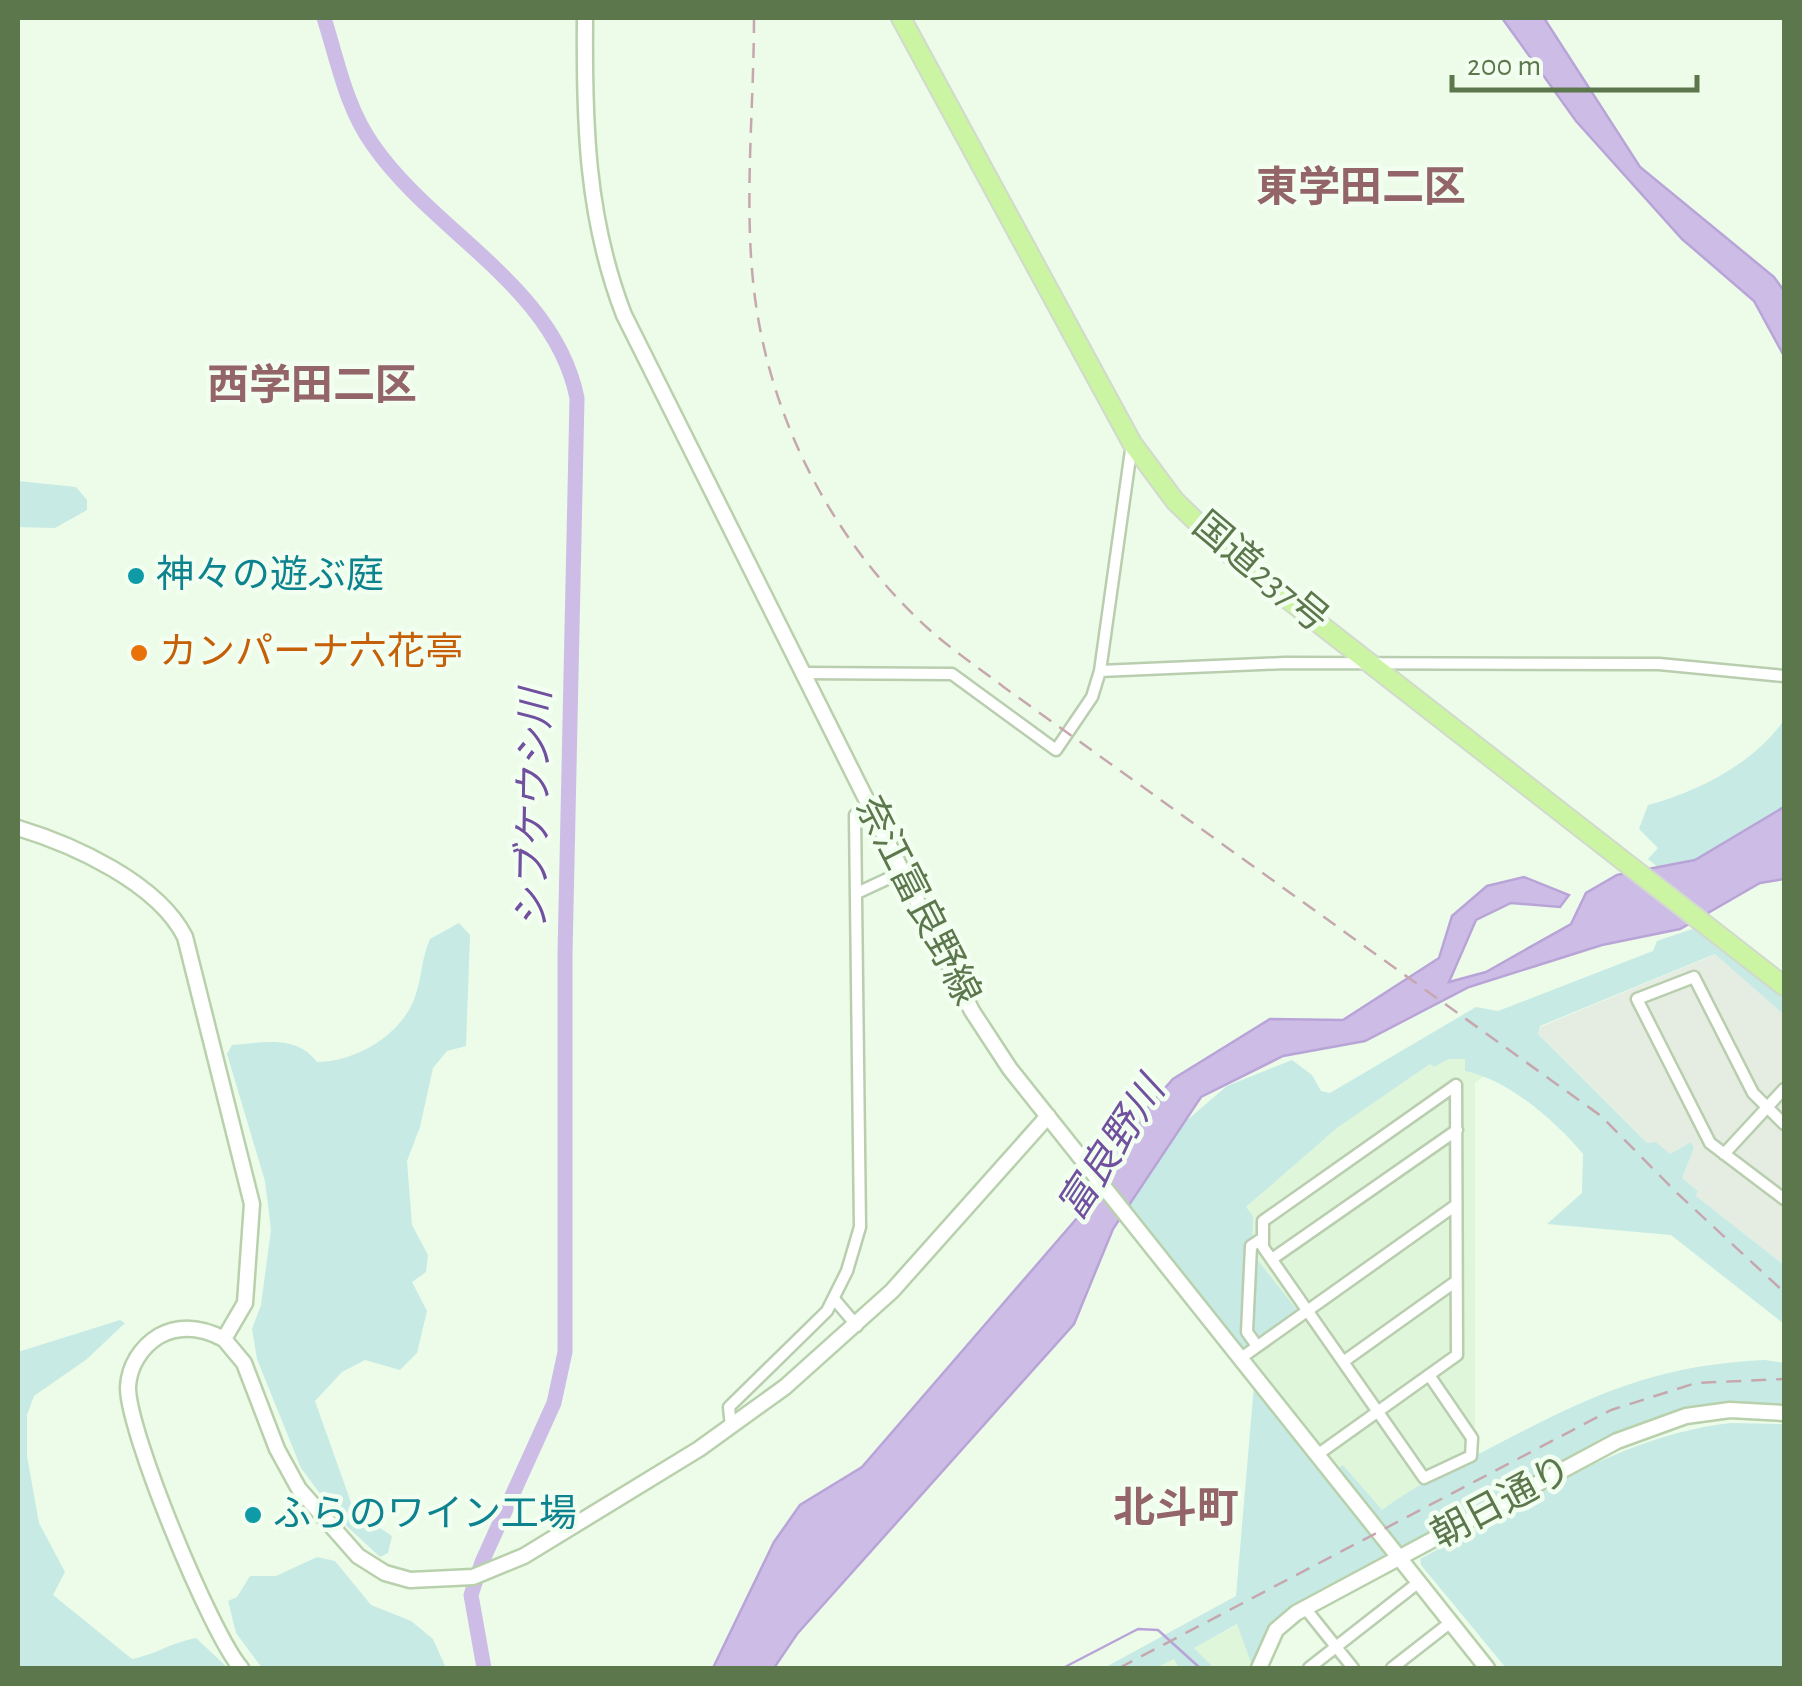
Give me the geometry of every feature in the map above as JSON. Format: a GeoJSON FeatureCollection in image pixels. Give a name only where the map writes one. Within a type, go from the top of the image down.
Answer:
{"type":"FeatureCollection","features":[{"type":"Feature","properties":{"kind":"highway","name":"国道237号"},"geometry":{"type":"LineString","coordinates":[[901,18],[1132,444],[1168,492],[1212,538],[1715,928],[1784,986]]}},
{"type":"Feature","properties":{"kind":"street","name":"奈江富良野線"},"geometry":{"type":"LineString","coordinates":[[585,18],[587,164],[598,238],[613,286],[643,358],[978,1021],[1064,1137],[1487,1668]]}},
{"type":"Feature","properties":{"kind":"street"},"geometry":{"type":"LineString","coordinates":[[801,673],[952,674],[1056,750],[1092,696],[1100,671],[1132,444]]}},
{"type":"Feature","properties":{"kind":"street"},"geometry":{"type":"LineString","coordinates":[[1100,671],[1370,663],[1659,664],[1784,676]]}},
{"type":"Feature","properties":{"kind":"street"},"geometry":{"type":"LineString","coordinates":[[731,1427],[730,1407],[835,1300],[856,1243],[862,1210],[855,815]]}},
{"type":"Feature","properties":{"kind":"street"},"geometry":{"type":"LineString","coordinates":[[18,828],[144,887],[172,914],[186,937],[252,1204],[245,1303],[224,1339]]}},
{"type":"Feature","properties":{"kind":"street"},"geometry":{"type":"LineString","coordinates":[[856,893],[902,872]]}},
{"type":"Feature","properties":{"kind":"street"},"geometry":{"type":"LineString","coordinates":[[1784,1124],[1766,1109],[1694,977],[1638,999],[1710,1143],[1784,1199]]}},
{"type":"Feature","properties":{"kind":"street"},"geometry":{"type":"LineString","coordinates":[[1317,1454],[1377,1412],[1429,1376],[1457,1355],[1456,1086],[1263,1220],[1262,1238],[1272,1259],[1377,1412],[1424,1478],[1471,1456],[1472,1438],[1429,1376]]}},
{"type":"Feature","properties":{"kind":"street"},"geometry":{"type":"LineString","coordinates":[[1724,1154],[1784,1089]]}},
{"type":"Feature","properties":{"kind":"street"},"geometry":{"type":"LineString","coordinates":[[241,1668],[215,1632],[198,1594],[128,1390],[140,1353],[161,1335],[192,1328],[224,1339],[244,1363],[285,1464],[332,1530],[358,1556],[385,1573],[420,1582],[447,1582],[507,1565],[731,1427],[856,1326],[1048,1116]]}},
{"type":"Feature","properties":{"kind":"street"},"geometry":{"type":"LineString","coordinates":[[1272,1259],[1457,1130]]}},
{"type":"Feature","properties":{"kind":"street"},"geometry":{"type":"LineString","coordinates":[[1240,1358],[1456,1205]]}},
{"type":"Feature","properties":{"kind":"street"},"geometry":{"type":"LineString","coordinates":[[1257,1346],[1247,1332],[1252,1246],[1262,1238]]}},
{"type":"Feature","properties":{"kind":"street"},"geometry":{"type":"LineString","coordinates":[[1343,1362],[1455,1282]]}},
{"type":"Feature","properties":{"kind":"street"},"geometry":{"type":"LineString","coordinates":[[835,1300],[856,1326]]}},
{"type":"Feature","properties":{"kind":"street","name":"朝日通り"},"geometry":{"type":"LineString","coordinates":[[1259,1668],[1276,1630],[1305,1608],[1616,1441],[1664,1422],[1730,1410],[1784,1412]]}},
{"type":"Feature","properties":{"kind":"street"},"geometry":{"type":"LineString","coordinates":[[1308,1668],[1419,1582]]}},
{"type":"Feature","properties":{"kind":"street"},"geometry":{"type":"LineString","coordinates":[[1305,1608],[1353,1668]]}},
{"type":"Feature","properties":{"kind":"street"},"geometry":{"type":"LineString","coordinates":[[1392,1668],[1451,1622]]}},
{"type":"Feature","properties":{"kind":"shaded area"},"geometry":{"type":"Polygon","coordinates":[[[1502,18],[1544,18],[1640,167],[1774,277],[1784,291],[1784,356],[1754,301],[1682,239],[1576,121],[1502,18]]]}},
{"type":"Feature","properties":{"kind":"shaded area"},"geometry":{"type":"Polygon","coordinates":[[[18,481],[76,487],[87,500],[87,510],[55,528],[18,527],[18,481]]]}},
{"type":"Feature","properties":{"kind":"shaded area"},"geometry":{"type":"Polygon","coordinates":[[[1784,720],[1784,824],[1675,868],[1658,867],[1648,859],[1658,848],[1639,829],[1648,805],[1724,774],[1757,750],[1784,720]]]}},
{"type":"Feature","properties":{"kind":"shaded area"},"geometry":{"type":"Polygon","coordinates":[[[1784,807],[1784,879],[1760,883],[1680,929],[1602,945],[1469,987],[1365,1041],[1283,1056],[1201,1097],[1113,1229],[1074,1324],[797,1634],[774,1668],[713,1668],[774,1542],[800,1505],[862,1467],[1078,1217],[1119,1140],[1173,1079],[1270,1019],[1343,1020],[1439,958],[1452,916],[1487,886],[1524,877],[1569,895],[1560,907],[1511,903],[1476,920],[1449,982],[1486,972],[1571,924],[1586,893],[1617,875],[1695,860],[1784,807]]]}},
{"type":"Feature","properties":{"kind":"shaded area"},"geometry":{"type":"Polygon","coordinates":[[[459,923],[470,935],[466,1046],[447,1051],[433,1068],[420,1127],[407,1161],[412,1225],[428,1255],[426,1272],[412,1282],[427,1311],[417,1353],[400,1370],[365,1360],[342,1372],[315,1401],[354,1511],[392,1536],[388,1553],[380,1557],[339,1519],[301,1468],[257,1359],[252,1329],[261,1305],[271,1230],[265,1181],[227,1054],[232,1045],[278,1042],[299,1047],[317,1062],[332,1061],[377,1043],[401,1022],[410,1008],[430,939],[459,923]]]}},
{"type":"Feature","properties":{"kind":"shaded area"},"geometry":{"type":"Polygon","coordinates":[[[1698,927],[1784,999],[1784,1021],[1782,1013],[1715,954],[1540,1026],[1538,1034],[1647,1143],[1656,1142],[1670,1154],[1691,1142],[1694,1148],[1682,1178],[1698,1191],[1696,1196],[1784,1265],[1784,1324],[1671,1235],[1547,1224],[1582,1193],[1583,1154],[1530,1103],[1497,1083],[1465,1071],[1465,1059],[1449,1059],[1434,1067],[1430,1064],[1337,1128],[1246,1207],[1253,1216],[1252,1253],[1297,1310],[1241,1351],[1123,1201],[1172,1133],[1227,1086],[1292,1060],[1312,1075],[1321,1091],[1330,1093],[1476,1007],[1498,1011],[1653,951],[1657,941],[1698,927]]]}},
{"type":"Feature","properties":{"kind":"shaded area"},"geometry":{"type":"Polygon","coordinates":[[[1716,954],[1782,1013],[1784,1021],[1784,1265],[1696,1196],[1698,1191],[1682,1178],[1694,1148],[1691,1142],[1670,1154],[1656,1142],[1647,1143],[1538,1034],[1540,1027],[1716,954]]]}},
{"type":"Feature","properties":{"kind":"shaded area"},"geometry":{"type":"Polygon","coordinates":[[[1449,1059],[1465,1059],[1465,1071],[1486,1075],[1475,1083],[1475,1455],[1374,1517],[1241,1351],[1296,1310],[1252,1253],[1246,1207],[1337,1128],[1430,1064],[1434,1067],[1449,1059]]]}},
{"type":"Feature","properties":{"kind":"shaded area"},"geometry":{"type":"Polygon","coordinates":[[[120,1320],[125,1323],[87,1359],[34,1396],[27,1415],[27,1456],[39,1523],[65,1572],[53,1595],[132,1659],[196,1638],[228,1668],[18,1668],[18,1352],[120,1320]]]}},
{"type":"Feature","properties":{"kind":"shaded area"},"geometry":{"type":"Polygon","coordinates":[[[1765,1360],[1784,1363],[1784,1405],[1678,1410],[1616,1435],[1402,1552],[1336,1470],[1343,1465],[1382,1510],[1438,1475],[1594,1397],[1690,1368],[1765,1360]]]}},
{"type":"Feature","properties":{"kind":"shaded area"},"geometry":{"type":"Polygon","coordinates":[[[1254,1385],[1392,1558],[1272,1626],[1251,1663],[1237,1624],[1194,1648],[1214,1668],[1179,1668],[1174,1659],[1156,1668],[1104,1668],[1236,1596],[1254,1385]]]}},
{"type":"Feature","properties":{"kind":"shaded area"},"geometry":{"type":"Polygon","coordinates":[[[1731,1423],[1784,1424],[1784,1668],[1506,1668],[1421,1565],[1420,1559],[1609,1457],[1689,1430],[1731,1423]]]}},
{"type":"Feature","properties":{"kind":"shaded area"},"geometry":{"type":"Polygon","coordinates":[[[317,1557],[335,1561],[371,1605],[411,1621],[433,1639],[446,1668],[262,1668],[236,1633],[228,1601],[237,1597],[250,1576],[276,1576],[317,1557]]]}},
{"type":"Feature","properties":{"kind":"shaded area"},"geometry":{"type":"Polygon","coordinates":[[[1238,1624],[1253,1668],[1156,1668],[1238,1624]]]}},
{"type":"Feature","properties":{"kind":"waterway","name":"シブケウシ川"},"geometry":{"type":"LineString","coordinates":[[324,18],[349,100],[373,145],[427,206],[519,292],[564,359],[577,398],[565,954],[565,1352],[554,1403],[471,1595],[484,1668]]}},
{"type":"Feature","properties":{"kind":"waterway"},"geometry":{"type":"LineString","coordinates":[[1063,1668],[1138,1629],[1158,1630],[1200,1668]]}},
{"type":"Feature","properties":{"kind":"railway"},"geometry":{"type":"LineString","coordinates":[[754,18],[750,229],[763,343],[790,430],[831,511],[856,549],[916,617],[1005,688],[1601,1116],[1784,1292]]}},
{"type":"Feature","properties":{"kind":"railway"},"geometry":{"type":"LineString","coordinates":[[1119,1668],[1611,1410],[1696,1383],[1784,1379]]}},
{"type":"Feature","properties":{"kind":"place","name":"神々の遊ぶ庭"},"geometry":{"type":"Point","coordinates":[136,576]}},
{"type":"Feature","properties":{"kind":"place","name":"カンパーナ六花亭"},"geometry":{"type":"Point","coordinates":[139,653]}},
{"type":"Feature","properties":{"kind":"place","name":"ふらのワイン工場"},"geometry":{"type":"Point","coordinates":[253,1515]}},
{"type":"Feature","properties":{"kind":"district","name":"東学田二区"},"geometry":{"type":"Point","coordinates":[1361,188]}},
{"type":"Feature","properties":{"kind":"district","name":"西学田二区"},"geometry":{"type":"Point","coordinates":[312,386]}},
{"type":"Feature","properties":{"kind":"district","name":"北斗町"},"geometry":{"type":"Point","coordinates":[1176,1509]}},
{"type":"Feature","properties":{"kind":"water label","name":"富良野川"},"geometry":{"type":"Point","coordinates":[1112,1149]}}]}
